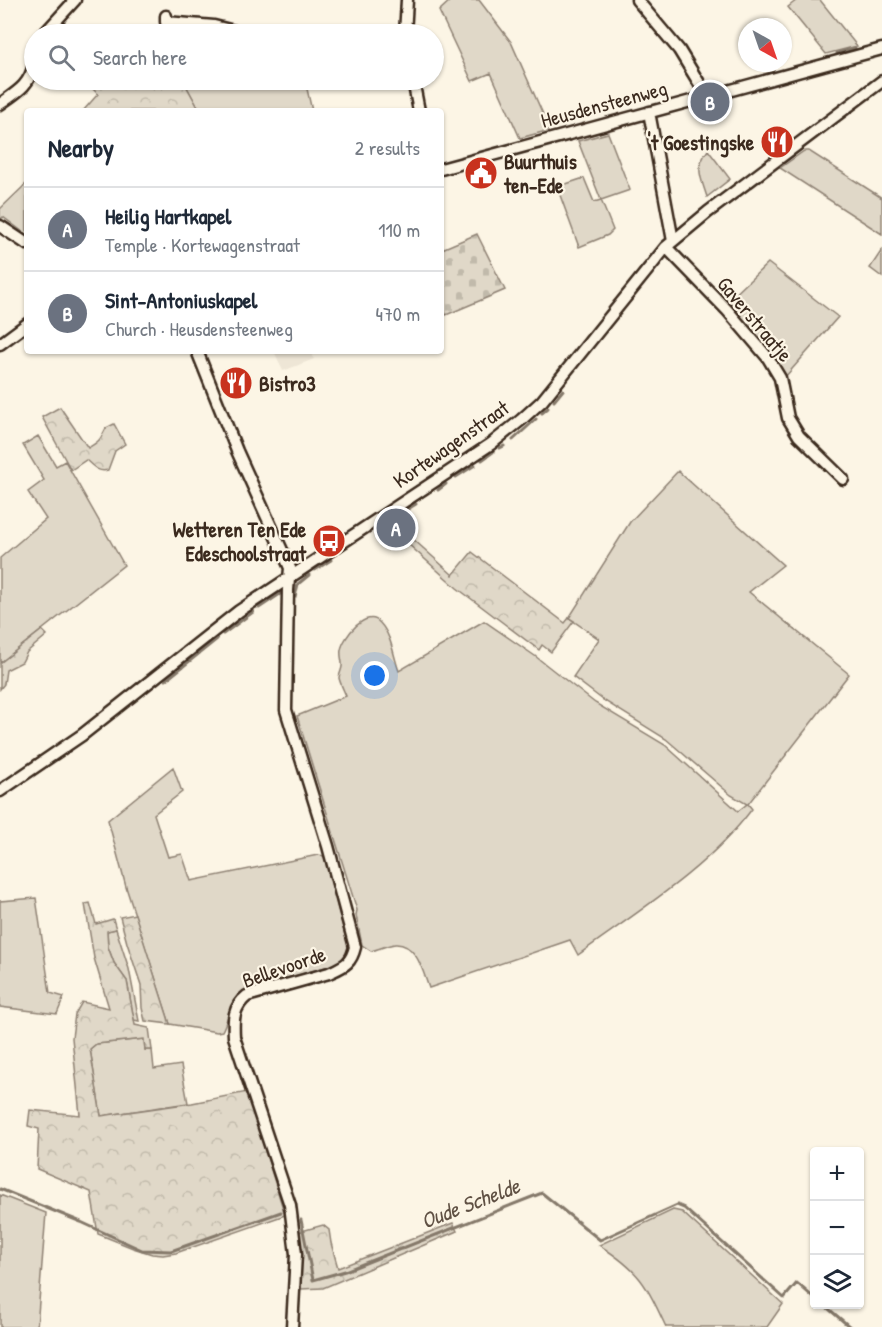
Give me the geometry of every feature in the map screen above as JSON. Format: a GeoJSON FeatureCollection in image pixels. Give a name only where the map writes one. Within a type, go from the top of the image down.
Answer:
{"type":"FeatureCollection","features":[{"type":"Feature","properties":{"kind":"street"},"geometry":{"type":"LineString","coordinates":[[53,24],[75,0]]}},
{"type":"Feature","properties":{"kind":"street"},"geometry":{"type":"LineString","coordinates":[[406,24],[407,0]]}},
{"type":"Feature","properties":{"kind":"street"},"geometry":{"type":"LineString","coordinates":[[637,0],[679,50],[707,96]]}},
{"type":"Feature","properties":{"kind":"street"},"geometry":{"type":"LineString","coordinates":[[166,16],[166,22],[190,24]]}},
{"type":"Feature","properties":{"kind":"street","name":"Heusdensteenweg"},"geometry":{"type":"LineString","coordinates":[[444,168],[882,49]]}},
{"type":"Feature","properties":{"kind":"street","name":"Kortewagenstraat"},"geometry":{"type":"LineString","coordinates":[[0,791],[80,737],[228,619],[491,444],[521,420],[544,398],[670,244],[882,81]]}},
{"type":"Feature","properties":{"kind":"street"},"geometry":{"type":"LineString","coordinates":[[0,104],[24,86]]}},
{"type":"Feature","properties":{"kind":"street"},"geometry":{"type":"LineString","coordinates":[[415,90],[418,108]]}},
{"type":"Feature","properties":{"kind":"street"},"geometry":{"type":"LineString","coordinates":[[649,112],[670,244]]}},
{"type":"Feature","properties":{"kind":"street"},"geometry":{"type":"LineString","coordinates":[[0,226],[24,242]]}},
{"type":"Feature","properties":{"kind":"street","name":"Gaverstraatje"},"geometry":{"type":"LineString","coordinates":[[670,244],[768,358],[780,378],[788,418],[799,436],[843,479]]}},
{"type":"Feature","properties":{"kind":"street"},"geometry":{"type":"LineString","coordinates":[[0,344],[24,326]]}},
{"type":"Feature","properties":{"kind":"street","name":"Bellevoorde"},"geometry":{"type":"LineString","coordinates":[[198,354],[290,568],[286,710],[328,846],[355,947],[352,959],[342,968],[247,996],[241,1001],[234,1015],[234,1037],[290,1205],[296,1254],[292,1327]]}},
{"type":"Feature","properties":{"kind":"shaded area"},"geometry":{"type":"Polygon","coordinates":[[[275,354],[312,354],[314,359],[283,371],[275,354]]]}},
{"type":"Feature","properties":{"kind":"green space"},"geometry":{"type":"Polygon","coordinates":[[[451,0],[479,0],[511,42],[550,130],[520,138],[491,73],[472,81],[439,11],[451,0]]]}},
{"type":"Feature","properties":{"kind":"green space"},"geometry":{"type":"Polygon","coordinates":[[[797,0],[820,0],[857,46],[826,54],[788,7],[797,0]]]}},
{"type":"Feature","properties":{"kind":"green space"},"geometry":{"type":"Polygon","coordinates":[[[94,90],[188,90],[198,108],[86,108],[98,94],[94,90]]]}},
{"type":"Feature","properties":{"kind":"green space"},"geometry":{"type":"Polygon","coordinates":[[[188,90],[307,90],[311,108],[198,108],[188,90]]]}},
{"type":"Feature","properties":{"kind":"green space"},"geometry":{"type":"Polygon","coordinates":[[[608,133],[630,190],[601,200],[578,141],[608,133]]]}},
{"type":"Feature","properties":{"kind":"green space"},"geometry":{"type":"Polygon","coordinates":[[[708,150],[730,179],[707,197],[700,168],[708,150]]]}},
{"type":"Feature","properties":{"kind":"green space"},"geometry":{"type":"Polygon","coordinates":[[[804,151],[809,151],[882,198],[882,234],[780,168],[804,151]]]}},
{"type":"Feature","properties":{"kind":"green space"},"geometry":{"type":"Polygon","coordinates":[[[584,178],[594,202],[601,200],[613,230],[608,235],[579,247],[557,187],[584,178]]]}},
{"type":"Feature","properties":{"kind":"green space"},"geometry":{"type":"Polygon","coordinates":[[[24,186],[24,233],[3,217],[0,220],[0,209],[24,186]]]}},
{"type":"Feature","properties":{"kind":"green space"},"geometry":{"type":"Polygon","coordinates":[[[477,234],[505,290],[446,315],[444,311],[444,248],[477,234]]]}},
{"type":"Feature","properties":{"kind":"green space"},"geometry":{"type":"Polygon","coordinates":[[[882,250],[882,277],[870,268],[882,250]]]}},
{"type":"Feature","properties":{"kind":"green space"},"geometry":{"type":"Polygon","coordinates":[[[768,263],[838,317],[785,377],[764,343],[727,302],[768,263]]]}},
{"type":"Feature","properties":{"kind":"green space"},"geometry":{"type":"Polygon","coordinates":[[[60,407],[88,448],[99,440],[106,428],[114,424],[125,444],[115,451],[108,470],[98,470],[86,460],[71,470],[42,417],[60,407]]]}},
{"type":"Feature","properties":{"kind":"green space"},"geometry":{"type":"Polygon","coordinates":[[[38,436],[56,466],[65,461],[124,565],[0,663],[0,558],[46,519],[28,492],[44,480],[23,445],[38,436]]]}},
{"type":"Feature","properties":{"kind":"green space"},"geometry":{"type":"Polygon","coordinates":[[[678,471],[783,565],[749,592],[849,674],[748,804],[752,809],[734,831],[671,888],[578,955],[570,940],[429,988],[418,960],[409,948],[395,944],[371,951],[362,945],[357,910],[297,716],[346,696],[339,678],[342,666],[341,650],[346,638],[362,621],[375,619],[384,628],[399,671],[484,621],[535,656],[595,703],[665,745],[738,811],[747,804],[731,795],[666,739],[603,700],[573,677],[599,639],[569,618],[630,522],[678,471]]]}},
{"type":"Feature","properties":{"kind":"green space"},"geometry":{"type":"Polygon","coordinates":[[[393,521],[453,575],[472,552],[565,623],[569,618],[574,621],[551,652],[542,645],[539,650],[457,588],[387,525],[393,521]]]}},
{"type":"Feature","properties":{"kind":"green space"},"geometry":{"type":"Polygon","coordinates":[[[42,630],[47,635],[27,652],[22,662],[6,670],[4,684],[0,689],[0,663],[42,630]]]}},
{"type":"Feature","properties":{"kind":"green space"},"geometry":{"type":"Polygon","coordinates":[[[173,767],[182,792],[154,814],[168,857],[182,854],[191,881],[318,855],[324,856],[348,946],[345,956],[336,964],[243,991],[232,1004],[222,1031],[217,1032],[170,1024],[126,887],[108,820],[173,767]]]}},
{"type":"Feature","properties":{"kind":"green space"},"geometry":{"type":"Polygon","coordinates":[[[36,898],[50,993],[64,997],[57,1014],[0,1007],[0,901],[36,898]]]}},
{"type":"Feature","properties":{"kind":"green space"},"geometry":{"type":"Polygon","coordinates":[[[90,903],[96,924],[113,919],[116,929],[107,931],[108,947],[114,963],[127,981],[135,1025],[149,1028],[152,1050],[145,1050],[144,1039],[96,1044],[90,1049],[101,1116],[192,1103],[247,1092],[285,1215],[176,1253],[152,1254],[98,1234],[91,1192],[37,1169],[39,1129],[28,1126],[30,1110],[80,1115],[72,1038],[75,1014],[82,1002],[109,1008],[94,958],[85,904],[90,903]]]}},
{"type":"Feature","properties":{"kind":"green space"},"geometry":{"type":"Polygon","coordinates":[[[135,914],[170,1024],[145,1021],[141,985],[120,917],[135,914]]]}},
{"type":"Feature","properties":{"kind":"green space"},"geometry":{"type":"Polygon","coordinates":[[[116,929],[129,969],[139,1021],[134,1020],[127,981],[114,963],[108,947],[107,931],[116,929]]]}},
{"type":"Feature","properties":{"kind":"green space"},"geometry":{"type":"Polygon","coordinates":[[[144,1039],[145,1050],[152,1050],[154,1069],[181,1065],[188,1103],[101,1116],[90,1049],[96,1044],[144,1039]]]}},
{"type":"Feature","properties":{"kind":"green space"},"geometry":{"type":"Polygon","coordinates":[[[0,1195],[46,1213],[37,1327],[0,1327],[0,1195]]]}},
{"type":"Feature","properties":{"kind":"green space"},"geometry":{"type":"Polygon","coordinates":[[[673,1210],[682,1212],[783,1304],[767,1327],[666,1327],[647,1289],[633,1271],[599,1245],[673,1210]]]}},
{"type":"Feature","properties":{"kind":"green space"},"geometry":{"type":"Polygon","coordinates":[[[453,1223],[457,1231],[323,1288],[301,1289],[298,1232],[323,1225],[329,1230],[338,1268],[453,1223]]]}},
{"type":"Feature","properties":{"kind":"waterway"},"geometry":{"type":"LineString","coordinates":[[837,53],[855,48]]}},
{"type":"Feature","properties":{"kind":"waterway"},"geometry":{"type":"LineString","coordinates":[[5,222],[24,235]]}},
{"type":"Feature","properties":{"kind":"waterway"},"geometry":{"type":"LineString","coordinates":[[554,401],[563,390]]}},
{"type":"Feature","properties":{"kind":"waterway"},"geometry":{"type":"LineString","coordinates":[[542,413],[548,408]]}},
{"type":"Feature","properties":{"kind":"waterway"},"geometry":{"type":"LineString","coordinates":[[513,440],[536,419]]}},
{"type":"Feature","properties":{"kind":"waterway"},"geometry":{"type":"LineString","coordinates":[[500,448],[504,446]]}},
{"type":"Feature","properties":{"kind":"waterway"},"geometry":{"type":"LineString","coordinates":[[482,460],[493,452]]}},
{"type":"Feature","properties":{"kind":"waterway"},"geometry":{"type":"LineString","coordinates":[[456,477],[475,465]]}},
{"type":"Feature","properties":{"kind":"waterway"},"geometry":{"type":"LineString","coordinates":[[438,490],[446,484]]}},
{"type":"Feature","properties":{"kind":"waterway"},"geometry":{"type":"LineString","coordinates":[[403,512],[416,504]]}},
{"type":"Feature","properties":{"kind":"waterway"},"geometry":{"type":"LineString","coordinates":[[315,570],[331,560]]}},
{"type":"Feature","properties":{"kind":"waterway"},"geometry":{"type":"LineString","coordinates":[[295,597],[298,584],[309,575]]}},
{"type":"Feature","properties":{"kind":"waterway"},"geometry":{"type":"LineString","coordinates":[[259,608],[280,594]]}},
{"type":"Feature","properties":{"kind":"waterway"},"geometry":{"type":"LineString","coordinates":[[223,634],[253,612]]}},
{"type":"Feature","properties":{"kind":"waterway"},"geometry":{"type":"LineString","coordinates":[[166,680],[217,639]]}},
{"type":"Feature","properties":{"kind":"waterway","name":"Oude Schelde"},"geometry":{"type":"LineString","coordinates":[[0,1189],[142,1250],[171,1251],[281,1212]]}},
{"type":"Feature","properties":{"kind":"waterway","name":"Oude Schelde"},"geometry":{"type":"LineString","coordinates":[[301,1220],[313,1280],[345,1271],[542,1193],[600,1240],[677,1205],[684,1208],[784,1298],[797,1283],[810,1294]]}},
{"type":"Feature","properties":{"kind":"waterway","name":"Oude Schelde"},"geometry":{"type":"LineString","coordinates":[[829,1309],[850,1327]]}},
{"type":"Feature","properties":{"kind":"place","name":"Sint-Antoniuskapel"},"geometry":{"type":"Point","coordinates":[710,102]}},
{"type":"Feature","properties":{"kind":"place","name":"'t Goestingske"},"geometry":{"type":"Point","coordinates":[777,142]}},
{"type":"Feature","properties":{"kind":"place","name":"Buurthuis ten-Ede"},"geometry":{"type":"Point","coordinates":[481,173]}},
{"type":"Feature","properties":{"kind":"place","name":"Bistro3"},"geometry":{"type":"Point","coordinates":[236,383]}},
{"type":"Feature","properties":{"kind":"place","name":"Heilig Hartkapel"},"geometry":{"type":"Point","coordinates":[396,528]}},
{"type":"Feature","properties":{"kind":"place","name":"Wetteren Ten Ede Edeschoolstraat"},"geometry":{"type":"Point","coordinates":[329,541]}}]}
